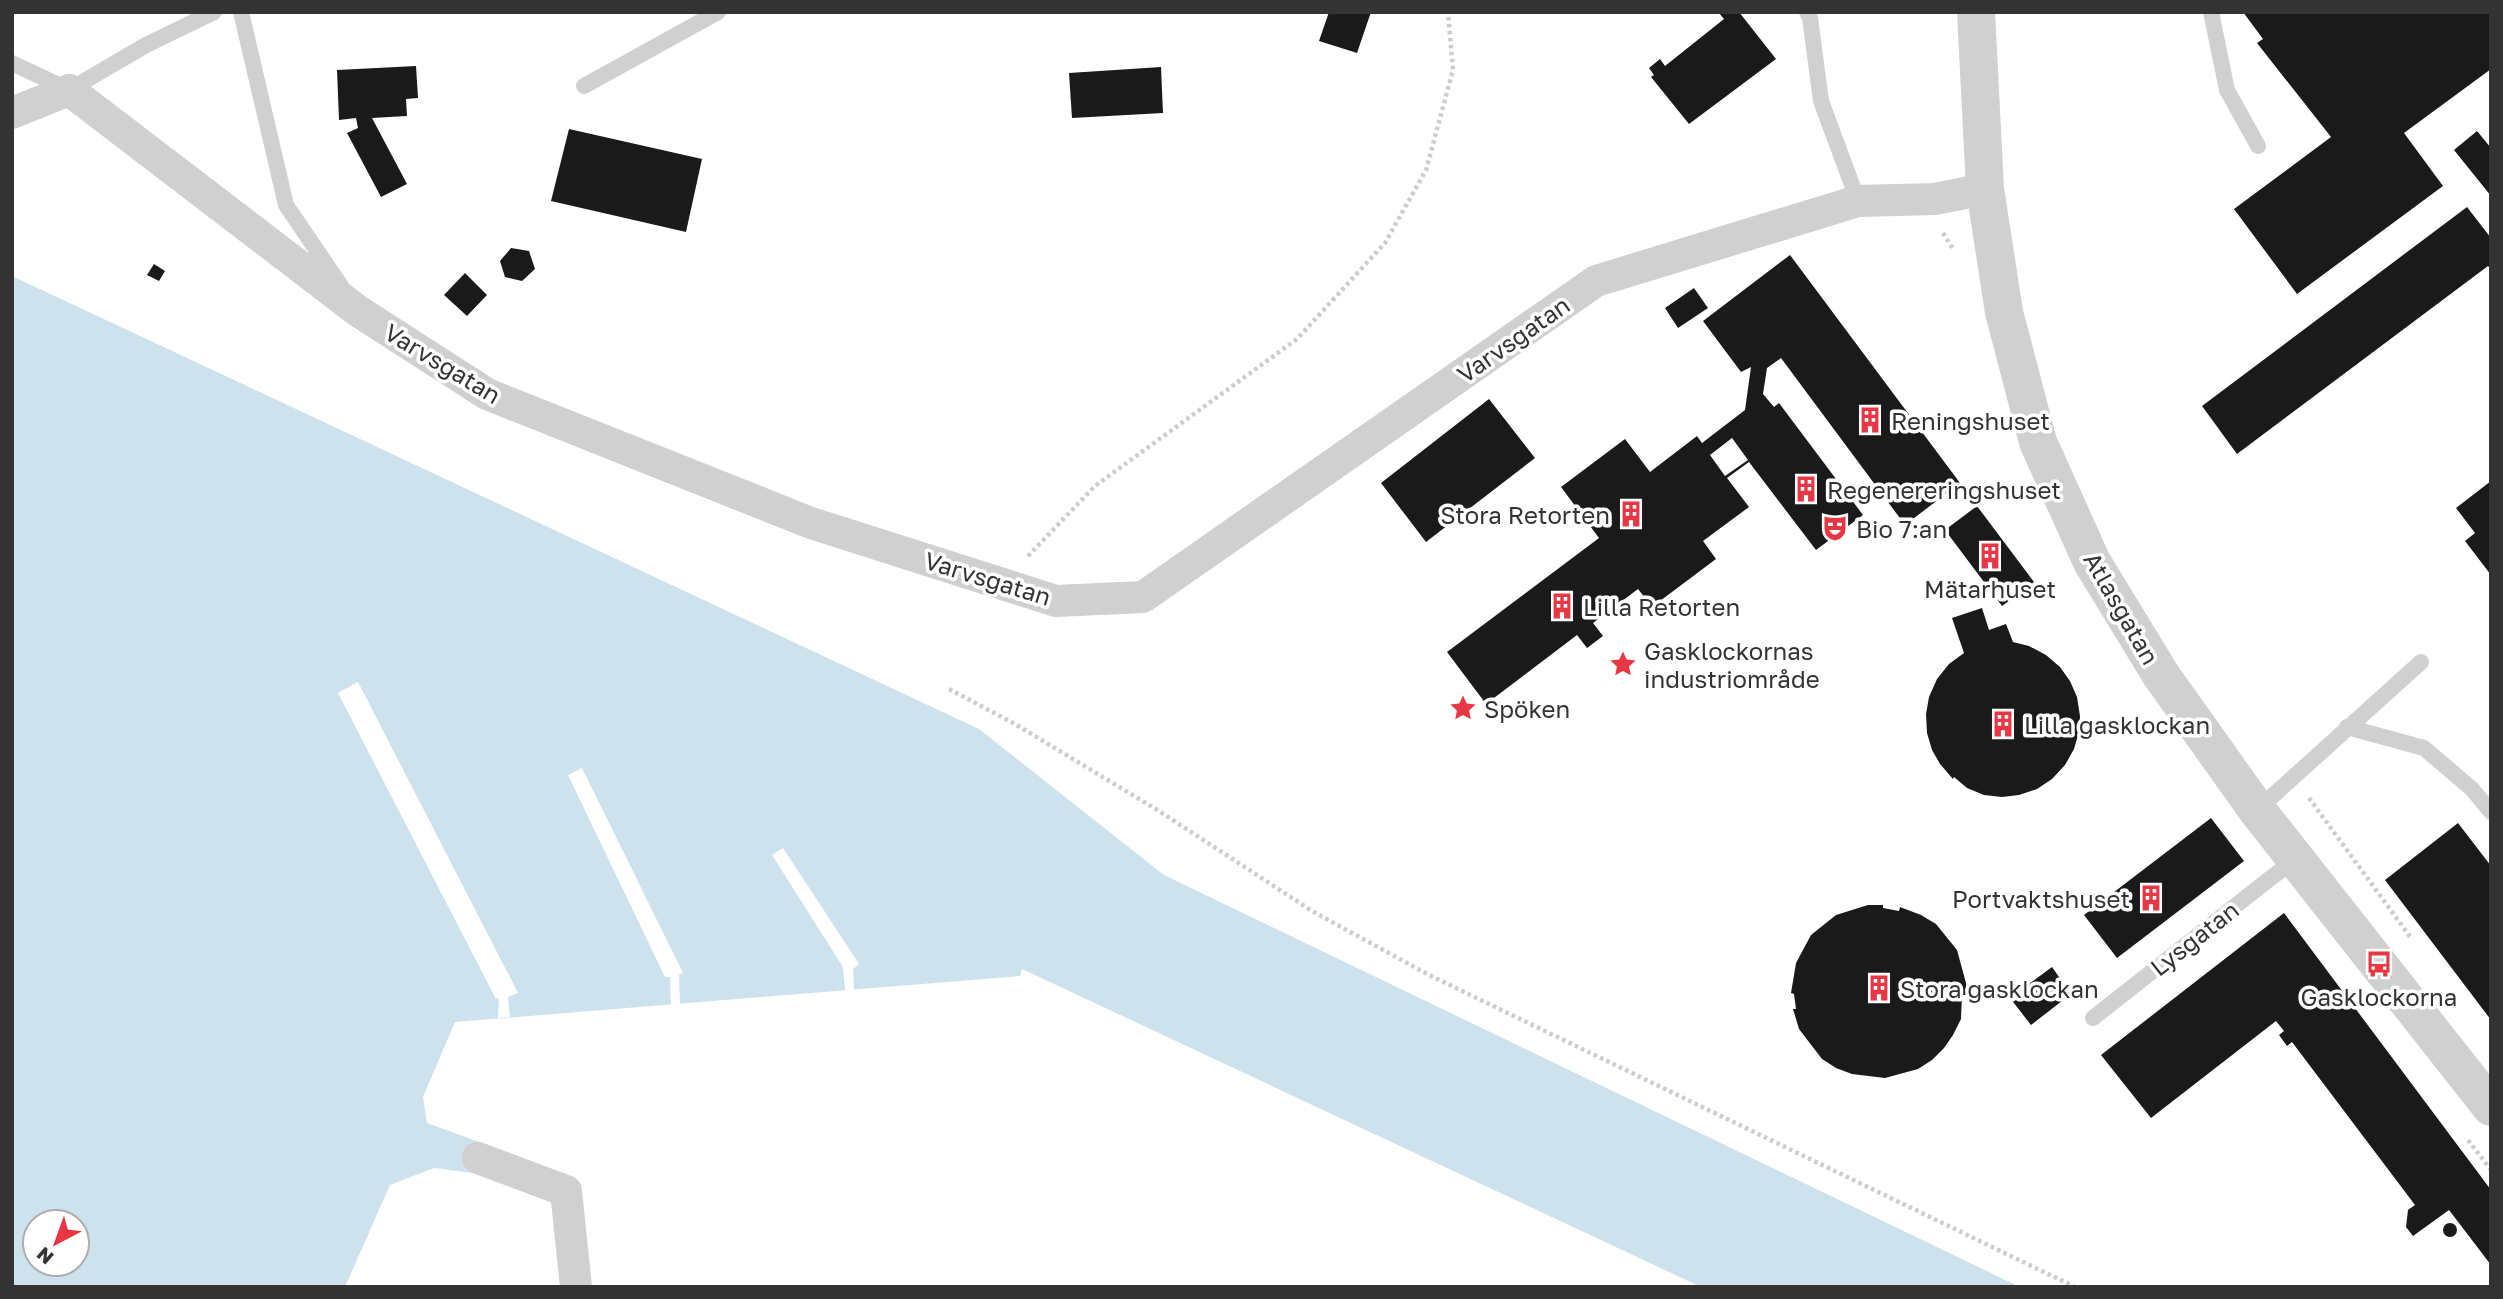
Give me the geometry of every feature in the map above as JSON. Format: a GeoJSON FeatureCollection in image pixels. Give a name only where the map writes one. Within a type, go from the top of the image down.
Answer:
{"type":"FeatureCollection","features":[{"type":"Feature","properties":{"kind":"street","name":"Atlasgatan"},"geometry":{"type":"LineString","coordinates":[[1976,12],[1985,189],[2004,312],[2038,442],[2092,562],[2161,675],[2257,810],[2491,1107]]}},
{"type":"Feature","properties":{"kind":"street"},"geometry":{"type":"LineString","coordinates":[[12,113],[69,90]]}},
{"type":"Feature","properties":{"kind":"street","name":"Varvsgatan"},"geometry":{"type":"LineString","coordinates":[[69,90],[358,311],[487,394],[811,523],[1056,601],[1143,597],[1596,281],[1858,201],[1935,199],[1985,189]]}},
{"type":"Feature","properties":{"kind":"street"},"geometry":{"type":"LineString","coordinates":[[478,1158],[566,1191],[576,1287]]}},
{"type":"Feature","properties":{"kind":"lane"},"geometry":{"type":"LineString","coordinates":[[12,63],[69,90],[146,45],[214,12]]}},
{"type":"Feature","properties":{"kind":"lane"},"geometry":{"type":"LineString","coordinates":[[241,12],[286,205],[358,311]]}},
{"type":"Feature","properties":{"kind":"lane"},"geometry":{"type":"LineString","coordinates":[[584,86],[718,12]]}},
{"type":"Feature","properties":{"kind":"lane"},"geometry":{"type":"LineString","coordinates":[[1807,12],[1821,101],[1858,201]]}},
{"type":"Feature","properties":{"kind":"lane"},"geometry":{"type":"LineString","coordinates":[[2211,12],[2227,90],[2258,146]]}},
{"type":"Feature","properties":{"kind":"lane"},"geometry":{"type":"LineString","coordinates":[[2257,810],[2421,662]]}},
{"type":"Feature","properties":{"kind":"lane"},"geometry":{"type":"LineString","coordinates":[[2347,727],[2424,748],[2472,789],[2491,812]]}},
{"type":"Feature","properties":{"kind":"lane","name":"Lysgatan"},"geometry":{"type":"LineString","coordinates":[[2092,1018],[2297,859]]}},
{"type":"Feature","properties":{"kind":"path"},"geometry":{"type":"LineString","coordinates":[[1003,582],[1095,486],[1297,340],[1385,243],[1426,170],[1433,145],[1453,70],[1447,12]]}},
{"type":"Feature","properties":{"kind":"path"},"geometry":{"type":"LineString","coordinates":[[949,690],[1015,724],[1159,811],[1312,911],[1429,975],[2075,1287]]}},
{"type":"Feature","properties":{"kind":"path"},"geometry":{"type":"LineString","coordinates":[[2293,776],[2419,948]]}},
{"type":"Feature","properties":{"kind":"water"},"geometry":{"type":"Polygon","coordinates":[[[12,276],[979,729],[1164,875],[2020,1287],[1701,1287],[1022,969],[1020,976],[455,1022],[423,1097],[427,1123],[482,1143],[473,1173],[434,1168],[390,1185],[345,1287],[12,1287],[12,276]]]}},
{"type":"Feature","properties":{"kind":"pier"},"geometry":{"type":"Polygon","coordinates":[[[358,682],[518,993],[508,997],[510,1017],[498,1018],[499,998],[496,999],[338,693],[358,682]]]}},
{"type":"Feature","properties":{"kind":"pier"},"geometry":{"type":"Polygon","coordinates":[[[582,768],[683,973],[679,975],[680,1004],[671,1004],[670,977],[665,977],[568,775],[582,768]]]}},
{"type":"Feature","properties":{"kind":"pier"},"geometry":{"type":"Polygon","coordinates":[[[783,848],[859,964],[853,969],[854,990],[845,990],[843,967],[772,855],[783,848]]]}},
{"type":"Feature","properties":{"kind":"building"},"geometry":{"type":"Polygon","coordinates":[[[1329,12],[1371,12],[1357,53],[1319,41],[1329,12]]]}},
{"type":"Feature","properties":{"kind":"building"},"geometry":{"type":"Polygon","coordinates":[[[1720,12],[1739,12],[1776,59],[1689,124],[1651,77],[1654,75],[1649,68],[1660,59],[1665,66],[1724,19],[1720,12]]]}},
{"type":"Feature","properties":{"kind":"building"},"geometry":{"type":"Polygon","coordinates":[[[2243,12],[2491,12],[2491,69],[2404,133],[2443,186],[2297,294],[2234,209],[2331,137],[2257,43],[2263,39],[2243,12]]]}},
{"type":"Feature","properties":{"kind":"building"},"geometry":{"type":"Polygon","coordinates":[[[416,66],[418,98],[406,99],[407,116],[372,118],[407,184],[381,197],[347,133],[358,128],[356,118],[339,120],[337,70],[416,66]]]}},
{"type":"Feature","properties":{"kind":"building"},"geometry":{"type":"Polygon","coordinates":[[[1161,67],[1163,113],[1072,118],[1069,73],[1161,67]]]}},
{"type":"Feature","properties":{"kind":"building"},"geometry":{"type":"Polygon","coordinates":[[[569,129],[702,159],[686,232],[551,201],[569,129]]]}},
{"type":"Feature","properties":{"kind":"building"},"geometry":{"type":"Polygon","coordinates":[[[2477,131],[2491,148],[2491,196],[2454,150],[2477,131]]]}},
{"type":"Feature","properties":{"kind":"building"},"geometry":{"type":"Polygon","coordinates":[[[2467,207],[2491,238],[2491,269],[2488,266],[2237,454],[2202,406],[2467,207]]]}},
{"type":"Feature","properties":{"kind":"building"},"geometry":{"type":"Polygon","coordinates":[[[511,248],[529,251],[535,269],[522,281],[505,277],[500,261],[511,248]]]}},
{"type":"Feature","properties":{"kind":"building"},"geometry":{"type":"Polygon","coordinates":[[[1790,255],[1960,483],[1905,525],[1781,358],[1767,368],[1763,394],[1774,407],[1779,403],[1863,515],[1816,550],[1749,462],[1727,478],[1749,507],[1703,541],[1716,559],[1652,607],[1638,589],[1593,623],[1603,636],[1587,648],[1577,635],[1486,704],[1447,652],[1599,538],[1561,487],[1625,439],[1650,472],[1697,436],[1702,443],[1745,410],[1751,367],[1741,372],[1703,321],[1790,255]],[[1732,438],[1710,455],[1725,476],[1748,460],[1732,438]]]}},
{"type":"Feature","properties":{"kind":"building"},"geometry":{"type":"Polygon","coordinates":[[[154,264],[165,271],[159,281],[147,275],[154,264]]]}},
{"type":"Feature","properties":{"kind":"building"},"geometry":{"type":"Polygon","coordinates":[[[465,273],[487,295],[467,316],[444,295],[465,273]]]}},
{"type":"Feature","properties":{"kind":"building"},"geometry":{"type":"Polygon","coordinates":[[[1694,288],[1708,308],[1678,328],[1665,308],[1694,288]]]}},
{"type":"Feature","properties":{"kind":"building"},"geometry":{"type":"Polygon","coordinates":[[[1489,399],[1535,458],[1426,542],[1381,483],[1489,399]]]}},
{"type":"Feature","properties":{"kind":"building"},"geometry":{"type":"Polygon","coordinates":[[[2491,481],[2491,575],[2465,541],[2475,533],[2456,508],[2491,481]]]}},
{"type":"Feature","properties":{"kind":"building","name":"Mätarhuset"},"geometry":{"type":"Polygon","coordinates":[[[1977,506],[2034,582],[2002,606],[1945,530],[1977,506]]]}},
{"type":"Feature","properties":{"kind":"building","name":"Lilla gasklockan"},"geometry":{"type":"Polygon","coordinates":[[[1982,608],[1989,630],[2006,624],[2013,642],[2029,646],[2046,655],[2060,667],[2077,697],[2079,732],[2065,765],[2052,779],[2037,789],[2019,795],[1984,795],[1967,788],[1954,777],[1953,779],[1932,750],[1927,733],[1929,697],[1937,679],[1949,664],[1964,653],[1952,618],[1982,608]]]}},
{"type":"Feature","properties":{"kind":"building","name":"Portvaktshuset"},"geometry":{"type":"Polygon","coordinates":[[[2211,818],[2244,861],[2117,958],[2084,915],[2211,818]]]}},
{"type":"Feature","properties":{"kind":"building"},"geometry":{"type":"Polygon","coordinates":[[[2458,823],[2491,866],[2491,1020],[2385,880],[2458,823]]]}},
{"type":"Feature","properties":{"kind":"building","name":"Stora gasklockan"},"geometry":{"type":"Polygon","coordinates":[[[1868,905],[1883,905],[1883,908],[1899,911],[1900,907],[1936,924],[1957,950],[1966,983],[1967,995],[1962,995],[1961,1019],[1944,1048],[1918,1069],[1885,1078],[1852,1074],[1822,1059],[1799,1029],[1793,1009],[1796,1009],[1794,994],[1791,993],[1796,963],[1811,935],[1836,915],[1868,905]]]}},
{"type":"Feature","properties":{"kind":"building"},"geometry":{"type":"Polygon","coordinates":[[[2284,913],[2491,1190],[2491,1265],[2449,1210],[2413,1236],[2406,1227],[2408,1210],[2415,1205],[2292,1042],[2287,1046],[2279,1035],[2284,1031],[2276,1021],[2151,1118],[2101,1055],[2284,913]]]}},
{"type":"Feature","properties":{"kind":"building"},"geometry":{"type":"Polygon","coordinates":[[[2052,967],[2071,994],[2031,1025],[2010,998],[2052,967]]]}},
{"type":"Feature","properties":{"kind":"building"},"geometry":{"type":"Polygon","coordinates":[[[2450,1223],[2455,1225],[2455,1235],[2450,1237],[2445,1235],[2443,1230],[2445,1225],[2450,1223]]]}},
{"type":"Feature","properties":{"kind":"place","name":"Reningshuset"},"geometry":{"type":"Point","coordinates":[1870,420]}},
{"type":"Feature","properties":{"kind":"place","name":"Regenereringshuset"},"geometry":{"type":"Point","coordinates":[1806,489]}},
{"type":"Feature","properties":{"kind":"place","name":"Stora Retorten"},"geometry":{"type":"Point","coordinates":[1631,514]}},
{"type":"Feature","properties":{"kind":"place","name":"Bio 7:an"},"geometry":{"type":"Point","coordinates":[1835,528]}},
{"type":"Feature","properties":{"kind":"place","name":"Mätarhuset"},"geometry":{"type":"Point","coordinates":[1990,556]}},
{"type":"Feature","properties":{"kind":"place","name":"Lilla Retorten"},"geometry":{"type":"Point","coordinates":[1562,606]}},
{"type":"Feature","properties":{"kind":"place","name":"Gasklockornas industriområde"},"geometry":{"type":"Point","coordinates":[1623,664]}},
{"type":"Feature","properties":{"kind":"place","name":"Spöken"},"geometry":{"type":"Point","coordinates":[1463,708]}},
{"type":"Feature","properties":{"kind":"place","name":"Lilla gasklockan"},"geometry":{"type":"Point","coordinates":[2003,724]}},
{"type":"Feature","properties":{"kind":"place","name":"Portvaktshuset"},"geometry":{"type":"Point","coordinates":[2151,898]}},
{"type":"Feature","properties":{"kind":"place","name":"Gasklockorna"},"geometry":{"type":"Point","coordinates":[2379,964]}},
{"type":"Feature","properties":{"kind":"place","name":"Stora gasklockan"},"geometry":{"type":"Point","coordinates":[1879,988]}}]}
